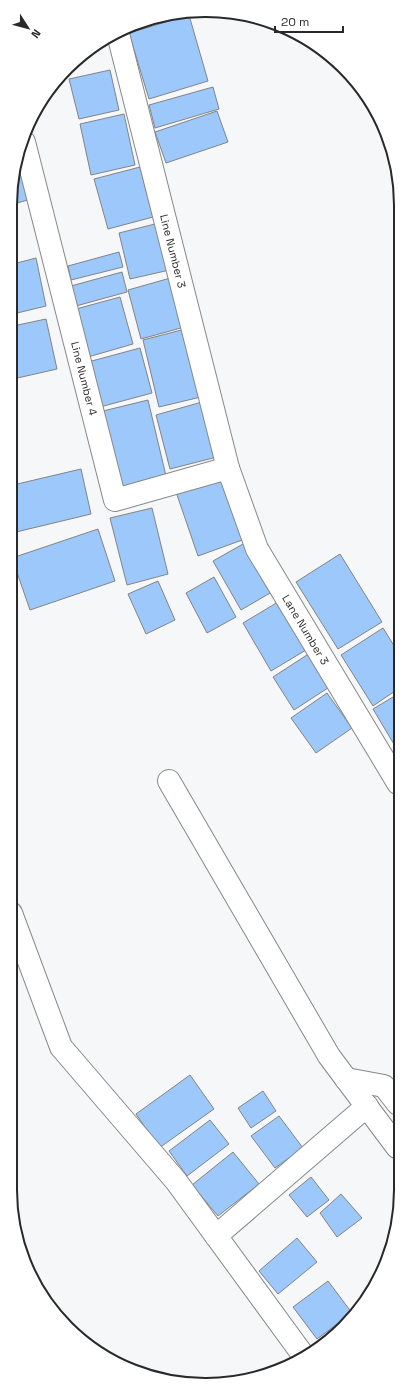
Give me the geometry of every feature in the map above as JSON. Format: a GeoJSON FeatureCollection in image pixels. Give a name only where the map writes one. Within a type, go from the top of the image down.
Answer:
{"type":"FeatureCollection","features":[{"type":"Feature","properties":{"kind":"street","name":"Line Number 3"},"geometry":{"type":"LineString","coordinates":[[119,38],[228,468]]}},
{"type":"Feature","properties":{"kind":"street","name":"Line Number 4"},"geometry":{"type":"LineString","coordinates":[[26,149],[115,500],[228,468]]}},
{"type":"Feature","properties":{"kind":"street","name":"Lane Number 3"},"geometry":{"type":"LineString","coordinates":[[228,468],[257,549],[394,776]]}},
{"type":"Feature","properties":{"kind":"street"},"geometry":{"type":"LineString","coordinates":[[169,781],[328,1056],[394,1143]]}},
{"type":"Feature","properties":{"kind":"street"},"geometry":{"type":"LineString","coordinates":[[17,929],[61,1047],[176,1181],[301,1352]]}},
{"type":"Feature","properties":{"kind":"street"},"geometry":{"type":"LineString","coordinates":[[346,1079],[384,1086],[394,1099]]}},
{"type":"Feature","properties":{"kind":"street"},"geometry":{"type":"LineString","coordinates":[[216,1236],[366,1106]]}},
{"type":"Feature","properties":{"kind":"building"},"geometry":{"type":"Polygon","coordinates":[[[190,18],[208,81],[149,99],[129,33],[169,21],[190,18]]]}},
{"type":"Feature","properties":{"kind":"building"},"geometry":{"type":"Polygon","coordinates":[[[110,70],[119,110],[79,119],[69,79],[110,70]]]}},
{"type":"Feature","properties":{"kind":"building"},"geometry":{"type":"Polygon","coordinates":[[[213,87],[219,109],[155,128],[149,105],[213,87]]]}},
{"type":"Feature","properties":{"kind":"building"},"geometry":{"type":"Polygon","coordinates":[[[217,111],[228,142],[166,163],[155,132],[217,111]]]}},
{"type":"Feature","properties":{"kind":"building"},"geometry":{"type":"Polygon","coordinates":[[[124,114],[135,165],[91,175],[80,124],[124,114]]]}},
{"type":"Feature","properties":{"kind":"building"},"geometry":{"type":"Polygon","coordinates":[[[22,162],[31,199],[17,203],[17,193],[22,162]]]}},
{"type":"Feature","properties":{"kind":"building"},"geometry":{"type":"Polygon","coordinates":[[[140,167],[153,217],[108,229],[94,179],[140,167]]]}},
{"type":"Feature","properties":{"kind":"building"},"geometry":{"type":"Polygon","coordinates":[[[163,222],[174,269],[130,279],[119,233],[163,222]]]}},
{"type":"Feature","properties":{"kind":"building"},"geometry":{"type":"Polygon","coordinates":[[[119,252],[123,267],[71,280],[68,266],[119,252]]]}},
{"type":"Feature","properties":{"kind":"building"},"geometry":{"type":"Polygon","coordinates":[[[36,258],[46,306],[17,313],[17,263],[36,258]]]}},
{"type":"Feature","properties":{"kind":"building"},"geometry":{"type":"Polygon","coordinates":[[[122,272],[127,292],[76,306],[71,286],[122,272]]]}},
{"type":"Feature","properties":{"kind":"building"},"geometry":{"type":"Polygon","coordinates":[[[174,277],[188,326],[141,339],[128,290],[174,277]]]}},
{"type":"Feature","properties":{"kind":"building"},"geometry":{"type":"Polygon","coordinates":[[[120,297],[133,344],[88,357],[76,309],[120,297]]]}},
{"type":"Feature","properties":{"kind":"building"},"geometry":{"type":"Polygon","coordinates":[[[46,319],[57,369],[17,378],[17,325],[46,319]]]}},
{"type":"Feature","properties":{"kind":"building"},"geometry":{"type":"Polygon","coordinates":[[[189,328],[205,396],[159,407],[143,340],[189,328]]]}},
{"type":"Feature","properties":{"kind":"building"},"geometry":{"type":"Polygon","coordinates":[[[140,348],[152,393],[100,407],[88,362],[140,348]]]}},
{"type":"Feature","properties":{"kind":"building"},"geometry":{"type":"Polygon","coordinates":[[[148,400],[166,476],[118,488],[99,412],[148,400]]]}},
{"type":"Feature","properties":{"kind":"building"},"geometry":{"type":"Polygon","coordinates":[[[202,402],[217,457],[170,469],[156,415],[202,402]]]}},
{"type":"Feature","properties":{"kind":"building"},"geometry":{"type":"Polygon","coordinates":[[[81,469],[91,514],[17,532],[17,484],[81,469]]]}},
{"type":"Feature","properties":{"kind":"building"},"geometry":{"type":"Polygon","coordinates":[[[224,476],[245,539],[198,556],[176,492],[224,476]]]}},
{"type":"Feature","properties":{"kind":"building"},"geometry":{"type":"Polygon","coordinates":[[[152,508],[168,574],[127,585],[110,518],[152,508]]]}},
{"type":"Feature","properties":{"kind":"building"},"geometry":{"type":"Polygon","coordinates":[[[98,529],[115,581],[30,610],[17,572],[17,556],[98,529]]]}},
{"type":"Feature","properties":{"kind":"building"},"geometry":{"type":"Polygon","coordinates":[[[250,540],[277,589],[241,610],[213,561],[250,540]]]}},
{"type":"Feature","properties":{"kind":"building"},"geometry":{"type":"Polygon","coordinates":[[[340,554],[382,622],[338,649],[296,582],[340,554]]]}},
{"type":"Feature","properties":{"kind":"building"},"geometry":{"type":"Polygon","coordinates":[[[214,577],[236,617],[207,633],[186,593],[214,577]]]}},
{"type":"Feature","properties":{"kind":"building"},"geometry":{"type":"Polygon","coordinates":[[[158,581],[175,620],[146,634],[128,594],[158,581]]]}},
{"type":"Feature","properties":{"kind":"building"},"geometry":{"type":"Polygon","coordinates":[[[278,602],[306,650],[271,671],[243,623],[278,602]]]}},
{"type":"Feature","properties":{"kind":"building"},"geometry":{"type":"Polygon","coordinates":[[[383,628],[394,646],[394,692],[373,706],[341,655],[383,628]]]}},
{"type":"Feature","properties":{"kind":"building"},"geometry":{"type":"Polygon","coordinates":[[[310,653],[331,686],[294,710],[273,677],[310,653]]]}},
{"type":"Feature","properties":{"kind":"building"},"geometry":{"type":"Polygon","coordinates":[[[327,693],[352,728],[316,753],[291,718],[327,693]]]}},
{"type":"Feature","properties":{"kind":"building"},"geometry":{"type":"Polygon","coordinates":[[[394,696],[394,744],[373,709],[394,696]]]}},
{"type":"Feature","properties":{"kind":"building"},"geometry":{"type":"Polygon","coordinates":[[[190,1075],[214,1109],[159,1148],[136,1114],[190,1075]]]}},
{"type":"Feature","properties":{"kind":"building"},"geometry":{"type":"Polygon","coordinates":[[[263,1091],[276,1111],[251,1128],[238,1108],[263,1091]]]}},
{"type":"Feature","properties":{"kind":"building"},"geometry":{"type":"Polygon","coordinates":[[[279,1116],[303,1148],[275,1168],[251,1136],[279,1116]]]}},
{"type":"Feature","properties":{"kind":"building"},"geometry":{"type":"Polygon","coordinates":[[[210,1120],[229,1144],[187,1176],[169,1151],[210,1120]]]}},
{"type":"Feature","properties":{"kind":"building"},"geometry":{"type":"Polygon","coordinates":[[[233,1152],[259,1184],[218,1216],[192,1185],[233,1152]]]}},
{"type":"Feature","properties":{"kind":"building"},"geometry":{"type":"Polygon","coordinates":[[[311,1177],[329,1200],[307,1217],[289,1195],[311,1177]]]}},
{"type":"Feature","properties":{"kind":"building"},"geometry":{"type":"Polygon","coordinates":[[[341,1194],[362,1218],[337,1237],[320,1213],[341,1194]]]}},
{"type":"Feature","properties":{"kind":"building"},"geometry":{"type":"Polygon","coordinates":[[[297,1238],[317,1262],[278,1294],[259,1271],[297,1238]]]}},
{"type":"Feature","properties":{"kind":"building"},"geometry":{"type":"Polygon","coordinates":[[[328,1281],[350,1310],[340,1322],[317,1339],[293,1307],[328,1281]]]}}]}
